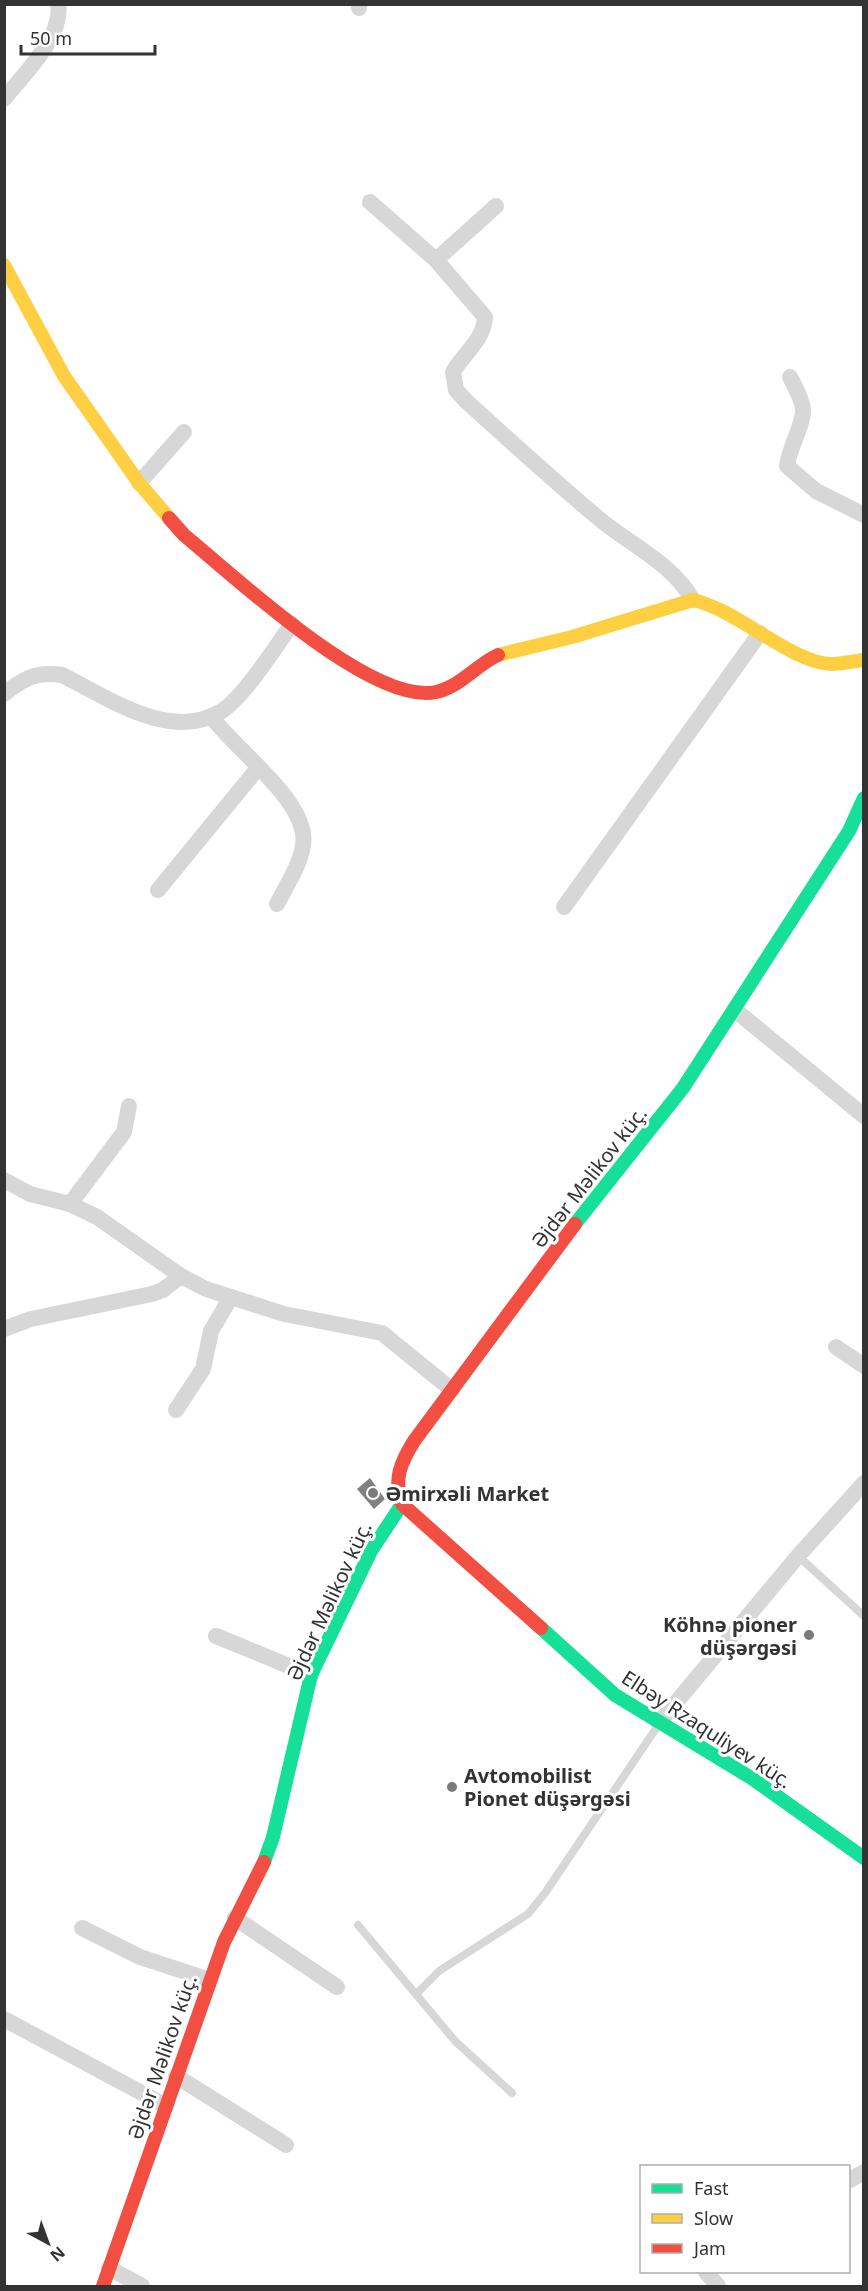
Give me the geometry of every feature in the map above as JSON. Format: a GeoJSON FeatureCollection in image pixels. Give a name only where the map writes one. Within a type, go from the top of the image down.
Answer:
{"type":"FeatureCollection","features":[{"type":"Feature","properties":{"kind":"street"},"geometry":{"type":"LineString","coordinates":[[4,99],[51,39],[58,22],[58,4]]}},
{"type":"Feature","properties":{"kind":"street"},"geometry":{"type":"LineString","coordinates":[[370,202],[436,260],[485,317],[481,336],[461,358],[453,372],[456,390],[465,401],[599,518],[670,570],[682,581],[693,600]]}},
{"type":"Feature","properties":{"kind":"street"},"geometry":{"type":"LineString","coordinates":[[436,260],[496,206]]}},
{"type":"Feature","properties":{"kind":"street"},"geometry":{"type":"LineString","coordinates":[[4,265],[64,376],[139,483],[184,535],[292,624],[354,668],[392,688],[416,694],[436,692],[454,685],[489,659],[501,654],[572,637],[693,600],[712,604],[804,657],[820,662],[864,660]]}},
{"type":"Feature","properties":{"kind":"street"},"geometry":{"type":"LineString","coordinates":[[790,377],[803,406],[803,414],[789,450],[787,466],[794,475],[816,492],[864,515]]}},
{"type":"Feature","properties":{"kind":"street"},"geometry":{"type":"LineString","coordinates":[[139,483],[184,432]]}},
{"type":"Feature","properties":{"kind":"street"},"geometry":{"type":"LineString","coordinates":[[4,694],[32,675],[46,673],[62,675],[161,721],[181,722],[211,716],[221,712],[235,698],[292,624]]}},
{"type":"Feature","properties":{"kind":"street"},"geometry":{"type":"LineString","coordinates":[[564,907],[760,633]]}},
{"type":"Feature","properties":{"kind":"street"},"geometry":{"type":"LineString","coordinates":[[211,716],[221,730],[294,808],[304,831],[298,860],[277,904]]}},
{"type":"Feature","properties":{"kind":"street"},"geometry":{"type":"LineString","coordinates":[[158,890],[258,768]]}},
{"type":"Feature","properties":{"kind":"street","name":"Əjdər Məlikov küç."},"geometry":{"type":"LineString","coordinates":[[103,2286],[210,1980],[235,1918],[262,1867],[273,1837],[311,1675],[371,1551],[402,1504],[396,1477],[402,1460],[604,1185],[684,1088],[849,831],[863,802]]}},
{"type":"Feature","properties":{"kind":"street"},"geometry":{"type":"LineString","coordinates":[[735,1010],[864,1116]]}},
{"type":"Feature","properties":{"kind":"street"},"geometry":{"type":"LineString","coordinates":[[70,1204],[124,1132],[129,1106]]}},
{"type":"Feature","properties":{"kind":"street"},"geometry":{"type":"LineString","coordinates":[[4,1180],[30,1194],[70,1204],[98,1217],[181,1276],[231,1297],[284,1314],[382,1333],[452,1390]]}},
{"type":"Feature","properties":{"kind":"street"},"geometry":{"type":"LineString","coordinates":[[4,1329],[31,1319],[152,1294],[163,1290],[181,1276]]}},
{"type":"Feature","properties":{"kind":"street"},"geometry":{"type":"LineString","coordinates":[[176,1410],[203,1369],[212,1331],[231,1297]]}},
{"type":"Feature","properties":{"kind":"street"},"geometry":{"type":"LineString","coordinates":[[836,1347],[864,1366]]}},
{"type":"Feature","properties":{"kind":"street"},"geometry":{"type":"LineString","coordinates":[[659,1723],[798,1556],[864,1483]]}},
{"type":"Feature","properties":{"kind":"street","name":"Elbəy Rzaquliyev küç."},"geometry":{"type":"LineString","coordinates":[[402,1504],[615,1695],[753,1779],[864,1858]]}},
{"type":"Feature","properties":{"kind":"street"},"geometry":{"type":"LineString","coordinates":[[216,1636],[311,1675]]}},
{"type":"Feature","properties":{"kind":"street"},"geometry":{"type":"LineString","coordinates":[[235,1918],[337,1987]]}},
{"type":"Feature","properties":{"kind":"street"},"geometry":{"type":"LineString","coordinates":[[82,1928],[140,1957],[210,1980]]}},
{"type":"Feature","properties":{"kind":"street"},"geometry":{"type":"LineString","coordinates":[[4,2019],[166,2106]]}},
{"type":"Feature","properties":{"kind":"street"},"geometry":{"type":"LineString","coordinates":[[176,2076],[286,2145]]}},
{"type":"Feature","properties":{"kind":"street"},"geometry":{"type":"LineString","coordinates":[[109,2268],[142,2286]]}},
{"type":"Feature","properties":{"kind":"street"},"geometry":{"type":"LineString","coordinates":[[708,2273],[718,2286]]}},
{"type":"Feature","properties":{"kind":"lane"},"geometry":{"type":"LineString","coordinates":[[798,1556],[864,1616]]}},
{"type":"Feature","properties":{"kind":"lane"},"geometry":{"type":"LineString","coordinates":[[416,1994],[439,1971],[528,1914],[545,1893],[659,1723]]}},
{"type":"Feature","properties":{"kind":"lane"},"geometry":{"type":"LineString","coordinates":[[357,1925],[455,2041],[512,2093]]}},
{"type":"Feature","properties":{"kind":"building"},"geometry":{"type":"Polygon","coordinates":[[[370,1478],[385,1499],[374,1509],[357,1489],[370,1478]]]}},
{"type":"Feature","properties":{"kind":"traffic: fast"},"geometry":{"type":"LineString","coordinates":[[575,1224],[683,1088],[849,831],[864,798]]}},
{"type":"Feature","properties":{"kind":"traffic: fast"},"geometry":{"type":"LineString","coordinates":[[264,1862],[273,1837],[311,1675],[371,1551],[402,1504]]}},
{"type":"Feature","properties":{"kind":"traffic: fast"},"geometry":{"type":"LineString","coordinates":[[541,1628],[615,1695],[753,1779],[864,1858]]}},
{"type":"Feature","properties":{"kind":"traffic: slow"},"geometry":{"type":"LineString","coordinates":[[4,265],[64,376],[139,483],[169,518]]}},
{"type":"Feature","properties":{"kind":"traffic: slow"},"geometry":{"type":"LineString","coordinates":[[498,655],[572,637],[693,600],[728,614],[782,646],[816,661],[840,664],[864,660]]}},
{"type":"Feature","properties":{"kind":"traffic: jam"},"geometry":{"type":"LineString","coordinates":[[169,518],[184,535],[305,634],[341,659],[377,679],[409,691],[436,692],[453,686],[498,655]]}},
{"type":"Feature","properties":{"kind":"traffic: jam"},"geometry":{"type":"LineString","coordinates":[[541,1628],[402,1504],[398,1479],[405,1456],[414,1441],[575,1224]]}},
{"type":"Feature","properties":{"kind":"traffic: jam"},"geometry":{"type":"LineString","coordinates":[[103,2286],[224,1942],[264,1862]]}},
{"type":"Feature","properties":{"kind":"place","name":"Əmirxəli Market"},"geometry":{"type":"Point","coordinates":[373,1493]}},
{"type":"Feature","properties":{"kind":"place","name":"Köhnə pioner düşərgəsi"},"geometry":{"type":"Point","coordinates":[809,1635]}},
{"type":"Feature","properties":{"kind":"place","name":"Avtomobilist Pionet düşərgəsi"},"geometry":{"type":"Point","coordinates":[452,1787]}}]}
